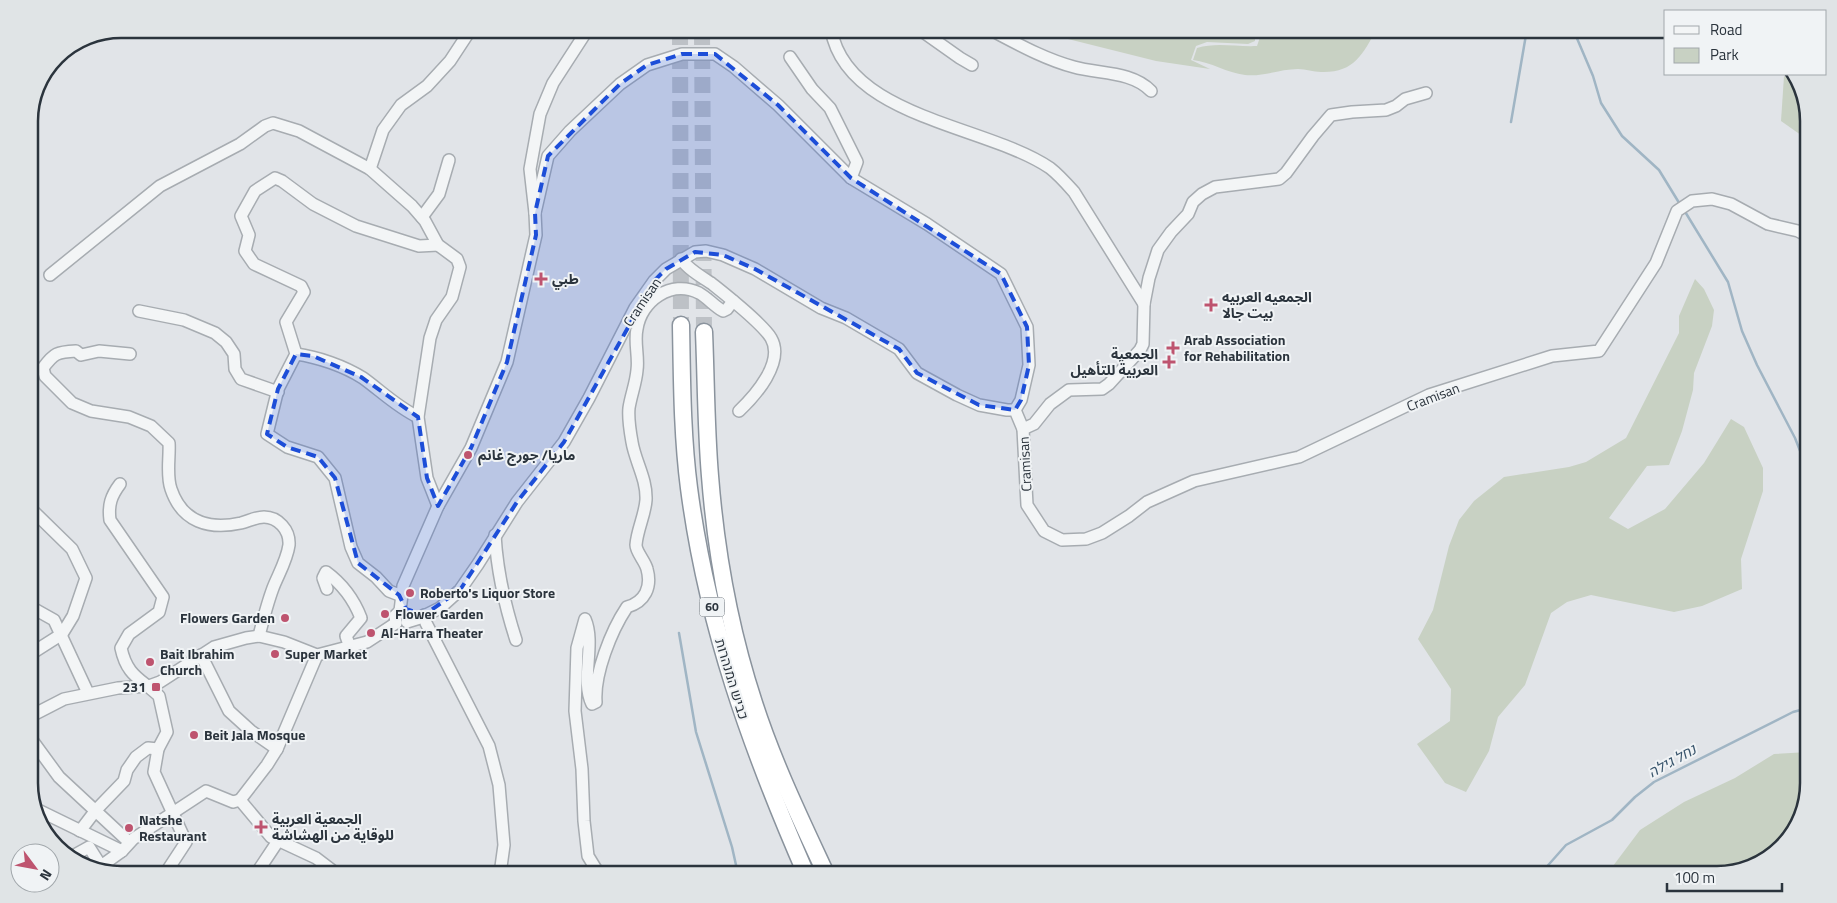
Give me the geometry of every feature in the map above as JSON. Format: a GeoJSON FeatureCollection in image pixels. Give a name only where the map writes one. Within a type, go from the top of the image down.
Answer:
{"type":"FeatureCollection","features":[{"type":"Feature","properties":{"kind":"highway","name":"כביש המנהרות"},"geometry":{"type":"LineString","coordinates":[[681,325],[682,391],[689,487],[699,550],[728,670],[775,802],[803,866]]}},
{"type":"Feature","properties":{"kind":"highway","name":"כביש המנהרות"},"geometry":{"type":"LineString","coordinates":[[704,332],[708,450],[712,495],[723,578],[731,617],[752,696],[769,744],[786,788],[822,866]]}},
{"type":"Feature","properties":{"kind":"street"},"geometry":{"type":"LineString","coordinates":[[370,170],[383,130],[401,105],[427,86],[444,67],[465,38]]}},
{"type":"Feature","properties":{"kind":"street"},"geometry":{"type":"LineString","coordinates":[[406,612],[403,586],[438,506],[471,448],[506,362],[536,234],[530,169],[540,114],[552,83],[582,38]]}},
{"type":"Feature","properties":{"kind":"street"},"geometry":{"type":"LineString","coordinates":[[834,38],[843,62],[856,77],[878,95],[924,116],[1028,156],[1060,176],[1074,192],[1144,304]]}},
{"type":"Feature","properties":{"kind":"street"},"geometry":{"type":"LineString","coordinates":[[932,38],[972,65]]}},
{"type":"Feature","properties":{"kind":"street"},"geometry":{"type":"LineString","coordinates":[[1007,38],[1038,54],[1074,67],[1131,78],[1146,85],[1151,91]]}},
{"type":"Feature","properties":{"kind":"street"},"geometry":{"type":"LineString","coordinates":[[535,214],[548,156],[570,131],[620,84],[647,65],[682,54],[715,54],[734,67],[778,105],[852,178],[927,224],[1001,274],[1027,327],[1029,365],[1021,400],[1015,410]]}},
{"type":"Feature","properties":{"kind":"street"},"geometry":{"type":"LineString","coordinates":[[790,57],[812,89],[830,108],[857,162],[852,178]]}},
{"type":"Feature","properties":{"kind":"street"},"geometry":{"type":"LineString","coordinates":[[1023,429],[1034,424],[1050,404],[1069,390],[1102,389],[1119,375],[1143,344],[1144,304],[1148,278],[1158,250],[1171,232],[1188,214],[1193,202],[1202,194],[1215,187],[1279,178],[1286,173],[1331,115],[1386,110],[1396,106],[1405,99],[1426,93]]}},
{"type":"Feature","properties":{"kind":"street"},"geometry":{"type":"LineString","coordinates":[[50,275],[160,186],[240,144],[265,126],[273,123],[299,131],[370,170],[412,206],[422,217],[438,245],[457,259],[460,267],[452,297],[436,320],[430,338],[418,417],[427,478],[438,506]]}},
{"type":"Feature","properties":{"kind":"street"},"geometry":{"type":"LineString","coordinates":[[422,217],[439,194],[449,160]]}},
{"type":"Feature","properties":{"kind":"street"},"geometry":{"type":"LineString","coordinates":[[438,245],[419,246],[356,226],[313,204],[275,178],[255,191],[241,216],[249,235],[245,251],[254,264],[301,286],[304,292],[286,322],[296,354],[278,392],[267,434],[287,447],[318,457],[335,478],[351,547],[358,563],[376,576],[406,612],[426,623],[489,746],[500,794],[504,845],[501,866]]}},
{"type":"Feature","properties":{"kind":"street","name":"Cramisan"},"geometry":{"type":"LineString","coordinates":[[317,655],[367,642],[406,612],[440,608],[460,590],[517,502],[564,442],[635,308],[654,281],[666,269],[695,252],[706,251],[723,255],[755,269],[821,308],[846,318],[899,348],[917,373],[935,384],[979,405],[1015,410],[1023,429],[1027,505],[1044,531],[1062,540],[1086,539],[1102,533],[1147,502],[1194,481],[1299,457],[1429,395],[1552,356],[1599,351],[1656,263],[1676,211],[1692,201],[1712,199],[1730,204],[1768,224],[1799,232]]}},
{"type":"Feature","properties":{"kind":"street"},"geometry":{"type":"LineString","coordinates":[[681,259],[688,268],[733,301],[771,338],[774,347],[772,366],[757,391],[739,411]]}},
{"type":"Feature","properties":{"kind":"street"},"geometry":{"type":"LineString","coordinates":[[594,866],[588,856],[584,821],[582,769],[574,711],[577,648],[585,620],[589,629],[589,698],[592,704],[596,702],[595,693],[602,663],[620,617],[626,607],[637,604],[648,587],[647,569],[636,546],[646,500],[644,479],[632,443],[629,410],[637,372],[636,331],[644,310],[660,294],[670,290],[697,292],[723,312],[728,309],[733,301]]}},
{"type":"Feature","properties":{"kind":"street"},"geometry":{"type":"LineString","coordinates":[[139,311],[184,320],[215,333],[226,342],[234,354],[235,369],[241,379],[278,392]]}},
{"type":"Feature","properties":{"kind":"street"},"geometry":{"type":"LineString","coordinates":[[130,354],[99,351],[81,355],[76,351],[59,352],[52,356],[43,368],[44,376],[72,403],[92,411],[129,417],[151,426],[161,434],[169,443],[170,486],[176,502],[185,513],[200,523],[218,526],[262,517],[273,518],[284,527],[289,545],[265,613],[259,636]]}},
{"type":"Feature","properties":{"kind":"street"},"geometry":{"type":"LineString","coordinates":[[296,354],[313,356],[361,377],[407,412],[418,417]]}},
{"type":"Feature","properties":{"kind":"street"},"geometry":{"type":"LineString","coordinates":[[120,484],[112,495],[108,508],[110,520],[163,597],[159,612],[129,634],[121,648],[124,662],[132,674],[159,696],[167,732],[158,750],[154,772],[186,842],[170,866]]}},
{"type":"Feature","properties":{"kind":"street"},"geometry":{"type":"LineString","coordinates":[[38,515],[72,549],[86,578],[73,616],[62,634],[38,649]]}},
{"type":"Feature","properties":{"kind":"street"},"geometry":{"type":"LineString","coordinates":[[495,535],[496,552],[505,602],[516,640]]}},
{"type":"Feature","properties":{"kind":"street"},"geometry":{"type":"LineString","coordinates":[[327,589],[323,578],[326,572],[356,605],[361,618],[346,636],[350,647]]}},
{"type":"Feature","properties":{"kind":"street"},"geometry":{"type":"LineString","coordinates":[[38,611],[54,620],[88,693]]}},
{"type":"Feature","properties":{"kind":"street"},"geometry":{"type":"LineString","coordinates":[[38,712],[64,699],[88,693],[118,688],[149,686],[160,682],[214,647],[246,638],[259,636],[284,642],[317,655],[276,749],[267,765],[240,800],[233,802],[206,792],[125,847],[105,864]]}},
{"type":"Feature","properties":{"kind":"street"},"geometry":{"type":"LineString","coordinates":[[201,655],[229,710],[251,731],[276,749]]}},
{"type":"Feature","properties":{"kind":"street"},"geometry":{"type":"LineString","coordinates":[[38,748],[59,777],[79,797],[96,810],[125,847]]}},
{"type":"Feature","properties":{"kind":"street"},"geometry":{"type":"LineString","coordinates":[[80,832],[96,810],[124,781],[127,770],[136,757],[148,748],[158,750]]}},
{"type":"Feature","properties":{"kind":"street"},"geometry":{"type":"LineString","coordinates":[[240,800],[271,837],[290,844],[326,866]]}},
{"type":"Feature","properties":{"kind":"street"},"geometry":{"type":"LineString","coordinates":[[44,813],[80,832],[125,847]]}},
{"type":"Feature","properties":{"kind":"street"},"geometry":{"type":"LineString","coordinates":[[261,866],[278,841]]}},
{"type":"Feature","properties":{"kind":"street"},"geometry":{"type":"LineString","coordinates":[[77,854],[89,847],[98,862]]}},
{"type":"Feature","properties":{"kind":"highlighted area"},"geometry":{"type":"Polygon","coordinates":[[[682,54],[715,54],[778,105],[851,178],[1001,274],[1027,327],[1029,365],[1021,400],[1015,410],[979,405],[917,373],[899,349],[755,269],[723,255],[695,252],[666,269],[654,281],[564,442],[517,502],[460,590],[424,615],[406,609],[399,595],[358,563],[335,478],[318,457],[287,447],[267,434],[278,389],[296,354],[313,356],[361,377],[418,417],[427,478],[438,506],[471,448],[507,362],[536,235],[535,213],[548,156],[620,84],[647,65],[682,54]]]}},
{"type":"Feature","properties":{"kind":"green space"},"geometry":{"type":"Polygon","coordinates":[[[1064,38],[1255,38],[1255,41],[1248,44],[1207,42],[1196,46],[1191,60],[1210,69],[1156,61],[1064,38]]]}},
{"type":"Feature","properties":{"kind":"green space"},"geometry":{"type":"Polygon","coordinates":[[[1260,38],[1372,38],[1356,61],[1349,66],[1332,72],[1298,69],[1245,75],[1193,60],[1197,48],[1204,46],[1257,46],[1260,38]]]}},
{"type":"Feature","properties":{"kind":"green space"},"geometry":{"type":"Polygon","coordinates":[[[1784,76],[1788,78],[1798,104],[1799,134],[1781,121],[1784,76]]]}},
{"type":"Feature","properties":{"kind":"green space"},"geometry":{"type":"Polygon","coordinates":[[[1695,279],[1704,289],[1714,310],[1712,326],[1694,373],[1693,390],[1682,431],[1669,465],[1647,466],[1609,518],[1628,529],[1665,509],[1704,463],[1731,419],[1744,427],[1763,468],[1763,491],[1741,559],[1742,589],[1702,606],[1674,612],[1591,595],[1567,602],[1551,613],[1525,685],[1498,717],[1489,751],[1466,792],[1445,783],[1417,744],[1450,721],[1451,689],[1418,639],[1433,610],[1449,546],[1459,520],[1474,501],[1504,477],[1569,467],[1586,462],[1626,438],[1679,333],[1679,316],[1695,279]]]}},
{"type":"Feature","properties":{"kind":"green space"},"geometry":{"type":"Polygon","coordinates":[[[1800,752],[1800,783],[1795,809],[1786,829],[1763,852],[1738,863],[1728,865],[1613,866],[1640,830],[1684,802],[1735,778],[1774,754],[1800,752]]]}},
{"type":"Feature","properties":{"kind":"waterway"},"geometry":{"type":"LineString","coordinates":[[1511,122],[1525,38]]}},
{"type":"Feature","properties":{"kind":"waterway"},"geometry":{"type":"LineString","coordinates":[[1577,38],[1593,76],[1601,103],[1622,136],[1659,170],[1681,206]]}},
{"type":"Feature","properties":{"kind":"waterway"},"geometry":{"type":"LineString","coordinates":[[1684,210],[1728,282],[1742,331],[1800,449]]}},
{"type":"Feature","properties":{"kind":"waterway"},"geometry":{"type":"LineString","coordinates":[[679,633],[696,732],[736,866]]}},
{"type":"Feature","properties":{"kind":"waterway","name":"נחל גילה"},"geometry":{"type":"LineString","coordinates":[[1547,866],[1566,845],[1612,820],[1635,797],[1654,782],[1800,710]]}},
{"type":"Feature","properties":{"kind":"tunnel"},"geometry":{"type":"LineString","coordinates":[[680,38],[681,325]]}},
{"type":"Feature","properties":{"kind":"tunnel"},"geometry":{"type":"LineString","coordinates":[[702,38],[704,332]]}},
{"type":"Feature","properties":{"kind":"place","name":"طبي"},"geometry":{"type":"Point","coordinates":[541,279]}},
{"type":"Feature","properties":{"kind":"place","name":"الجمعيه العربيه بيت جالا"},"geometry":{"type":"Point","coordinates":[1211,305]}},
{"type":"Feature","properties":{"kind":"place","name":"Arab Association for Rehabilitation"},"geometry":{"type":"Point","coordinates":[1173,348]}},
{"type":"Feature","properties":{"kind":"place","name":"الجمعية العربية للتأهيل"},"geometry":{"type":"Point","coordinates":[1169,362]}},
{"type":"Feature","properties":{"kind":"place","name":"ماريا/ جورج غانم"},"geometry":{"type":"Point","coordinates":[468,455]}},
{"type":"Feature","properties":{"kind":"place","name":"Roberto's Liquor Store"},"geometry":{"type":"Point","coordinates":[410,593]}},
{"type":"Feature","properties":{"kind":"place","name":"Flower Garden"},"geometry":{"type":"Point","coordinates":[385,614]}},
{"type":"Feature","properties":{"kind":"place","name":"Flowers Garden"},"geometry":{"type":"Point","coordinates":[285,618]}},
{"type":"Feature","properties":{"kind":"place","name":"Al-Harra Theater"},"geometry":{"type":"Point","coordinates":[371,633]}},
{"type":"Feature","properties":{"kind":"place","name":"Super Market"},"geometry":{"type":"Point","coordinates":[275,654]}},
{"type":"Feature","properties":{"kind":"place","name":"Bait Ibrahim Church"},"geometry":{"type":"Point","coordinates":[150,662]}},
{"type":"Feature","properties":{"kind":"place","name":"231"},"geometry":{"type":"Point","coordinates":[156,687]}},
{"type":"Feature","properties":{"kind":"place","name":"Beit Jala Mosque"},"geometry":{"type":"Point","coordinates":[194,735]}},
{"type":"Feature","properties":{"kind":"place","name":"الجمعية العربية للوقاية من الهشاشة"},"geometry":{"type":"Point","coordinates":[261,827]}},
{"type":"Feature","properties":{"kind":"place","name":"Natshe Restaurant"},"geometry":{"type":"Point","coordinates":[129,828]}}]}
